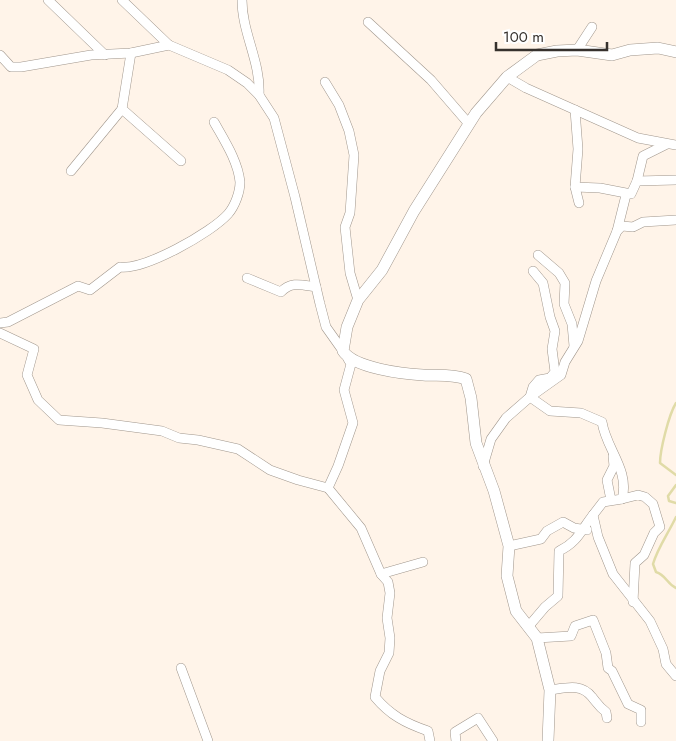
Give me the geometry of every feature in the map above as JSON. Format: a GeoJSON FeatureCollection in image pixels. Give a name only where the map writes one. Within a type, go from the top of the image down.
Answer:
{"type":"FeatureCollection","features":[{"type":"Feature","properties":{"kind":"street"},"geometry":{"type":"LineString","coordinates":[[48,0],[105,55]]}},
{"type":"Feature","properties":{"kind":"street"},"geometry":{"type":"LineString","coordinates":[[122,0],[169,45],[228,70],[247,83],[259,95],[274,118],[296,196],[326,326],[350,364],[344,390],[353,423],[328,488]]}},
{"type":"Feature","properties":{"kind":"street"},"geometry":{"type":"LineString","coordinates":[[242,0],[248,40],[260,78],[259,95]]}},
{"type":"Feature","properties":{"kind":"street"},"geometry":{"type":"LineString","coordinates":[[368,22],[432,80],[469,124]]}},
{"type":"Feature","properties":{"kind":"street"},"geometry":{"type":"LineString","coordinates":[[577,50],[592,27]]}},
{"type":"Feature","properties":{"kind":"street"},"geometry":{"type":"LineString","coordinates":[[0,55],[11,67],[131,53],[169,45]]}},
{"type":"Feature","properties":{"kind":"street"},"geometry":{"type":"LineString","coordinates":[[345,355],[347,327],[358,300],[382,270],[414,211],[469,124],[507,77],[537,55],[577,50],[612,55],[630,50],[658,48],[676,52]]}},
{"type":"Feature","properties":{"kind":"street"},"geometry":{"type":"LineString","coordinates":[[71,171],[122,109],[131,53]]}},
{"type":"Feature","properties":{"kind":"street"},"geometry":{"type":"LineString","coordinates":[[507,77],[526,88],[638,138],[671,145]]}},
{"type":"Feature","properties":{"kind":"street"},"geometry":{"type":"LineString","coordinates":[[325,82],[339,105],[349,131],[354,155],[350,214],[345,227],[350,273],[358,300]]}},
{"type":"Feature","properties":{"kind":"street"},"geometry":{"type":"LineString","coordinates":[[122,109],[181,161]]}},
{"type":"Feature","properties":{"kind":"street"},"geometry":{"type":"LineString","coordinates":[[575,110],[578,149],[575,187],[579,203]]}},
{"type":"Feature","properties":{"kind":"street"},"geometry":{"type":"LineString","coordinates":[[0,323],[8,322],[78,286],[90,290],[120,267],[128,268],[171,253],[226,216],[236,200],[240,182],[234,160],[214,122]]}},
{"type":"Feature","properties":{"kind":"street"},"geometry":{"type":"LineString","coordinates":[[575,187],[600,188],[631,194],[637,181],[643,156],[671,145]]}},
{"type":"Feature","properties":{"kind":"street"},"geometry":{"type":"LineString","coordinates":[[637,181],[676,180]]}},
{"type":"Feature","properties":{"kind":"street"},"geometry":{"type":"LineString","coordinates":[[483,467],[491,439],[506,418],[530,397],[560,377],[565,362],[578,341],[596,281],[617,231],[626,194]]}},
{"type":"Feature","properties":{"kind":"street"},"geometry":{"type":"LineString","coordinates":[[617,231],[622,226],[633,227],[644,222],[676,220]]}},
{"type":"Feature","properties":{"kind":"street"},"geometry":{"type":"LineString","coordinates":[[538,254],[560,274],[565,283],[564,304],[572,324],[574,346]]}},
{"type":"Feature","properties":{"kind":"street"},"geometry":{"type":"LineString","coordinates":[[530,397],[533,387],[539,380],[550,378],[555,372],[552,349],[555,331],[543,283],[533,271]]}},
{"type":"Feature","properties":{"kind":"street"},"geometry":{"type":"LineString","coordinates":[[247,278],[281,292],[286,287],[294,284],[316,287]]}},
{"type":"Feature","properties":{"kind":"street"},"geometry":{"type":"LineString","coordinates":[[0,333],[34,348],[26,375],[38,400],[59,420],[102,423],[162,432],[179,438],[198,440],[238,449],[270,470],[328,488],[361,528],[381,574],[388,582],[390,592],[386,618],[390,638],[389,653],[380,671],[375,696],[387,711],[405,723],[428,731],[430,741]]}},
{"type":"Feature","properties":{"kind":"street"},"geometry":{"type":"LineString","coordinates":[[345,355],[380,368],[422,375],[455,375],[466,379],[471,398],[476,443],[483,467],[494,492],[509,546],[508,576],[516,611],[537,638],[550,690],[548,741]]}},
{"type":"Feature","properties":{"kind":"street"},"geometry":{"type":"LineString","coordinates":[[530,397],[550,411],[581,413],[602,422],[604,433],[625,480],[622,499]]}},
{"type":"Feature","properties":{"kind":"street"},"geometry":{"type":"LineString","coordinates":[[611,500],[608,480],[614,466],[613,453]]}},
{"type":"Feature","properties":{"kind":"street"},"geometry":{"type":"LineString","coordinates":[[528,628],[545,607],[558,596],[559,551],[573,542],[585,529],[586,524],[600,504],[638,495],[645,497],[653,504],[660,527],[654,533],[644,555],[635,563],[633,602]]}},
{"type":"Feature","properties":{"kind":"street"},"geometry":{"type":"LineString","coordinates":[[593,515],[598,536],[612,574],[650,621],[663,649],[666,664],[676,676]]}},
{"type":"Feature","properties":{"kind":"street"},"geometry":{"type":"LineString","coordinates":[[509,546],[541,539],[547,531],[563,522],[574,528],[585,529],[598,536]]}},
{"type":"Feature","properties":{"kind":"street"},"geometry":{"type":"LineString","coordinates":[[381,574],[423,562]]}},
{"type":"Feature","properties":{"kind":"street"},"geometry":{"type":"LineString","coordinates":[[537,638],[571,636],[575,626],[593,620],[606,653],[608,668],[612,671],[628,704],[641,710],[641,722]]}},
{"type":"Feature","properties":{"kind":"street"},"geometry":{"type":"LineString","coordinates":[[181,668],[208,741]]}},
{"type":"Feature","properties":{"kind":"street"},"geometry":{"type":"LineString","coordinates":[[550,690],[579,687],[587,691],[598,706],[606,712],[607,718]]}},
{"type":"Feature","properties":{"kind":"street"},"geometry":{"type":"LineString","coordinates":[[456,741],[455,732],[478,718],[493,741]]}},
{"type":"Feature","properties":{"kind":"waterway"},"geometry":{"type":"LineString","coordinates":[[676,403],[665,432],[660,463],[676,475]]}},
{"type":"Feature","properties":{"kind":"waterway"},"geometry":{"type":"LineString","coordinates":[[676,485],[668,496],[669,501],[676,503]]}},
{"type":"Feature","properties":{"kind":"waterway"},"geometry":{"type":"LineString","coordinates":[[676,517],[660,546],[653,564],[656,572],[676,588]]}}]}
